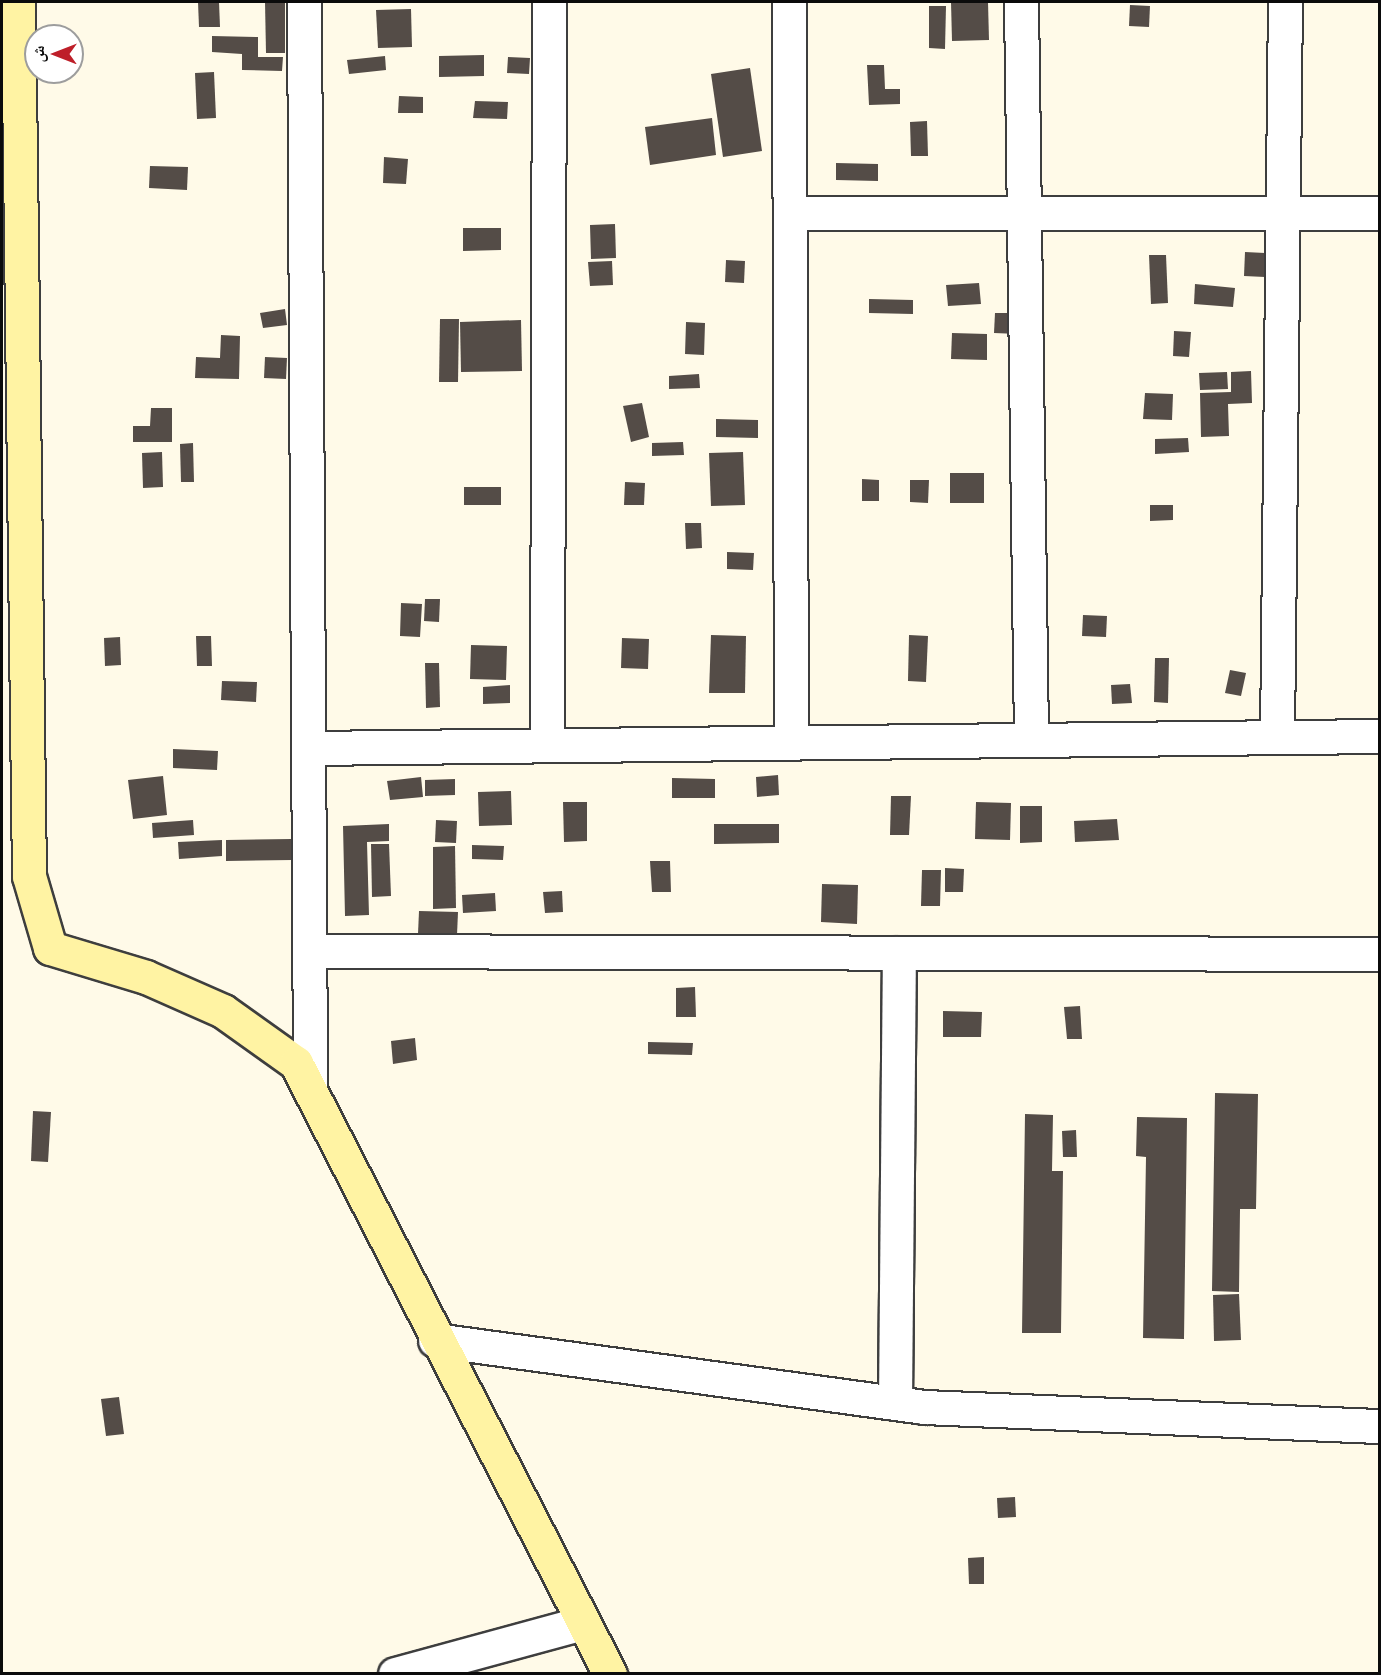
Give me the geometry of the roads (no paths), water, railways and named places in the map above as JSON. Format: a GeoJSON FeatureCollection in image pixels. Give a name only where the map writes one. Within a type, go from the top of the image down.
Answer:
{"type":"FeatureCollection","features":[{"type":"Feature","properties":{"kind":"street"},"geometry":{"type":"LineString","coordinates":[[18,2],[12,386],[29,876],[50,948],[146,977],[224,1011],[296,1062],[435,1340],[610,1674]]}},
{"type":"Feature","properties":{"kind":"street"},"geometry":{"type":"LineString","coordinates":[[304,2],[309,1089]]}},
{"type":"Feature","properties":{"kind":"street"},"geometry":{"type":"LineString","coordinates":[[547,745],[549,2]]}},
{"type":"Feature","properties":{"kind":"street"},"geometry":{"type":"LineString","coordinates":[[789,2],[791,743]]}},
{"type":"Feature","properties":{"kind":"street"},"geometry":{"type":"LineString","coordinates":[[1021,2],[1031,740]]}},
{"type":"Feature","properties":{"kind":"street"},"geometry":{"type":"LineString","coordinates":[[1277,737],[1285,2]]}},
{"type":"Feature","properties":{"kind":"street"},"geometry":{"type":"LineString","coordinates":[[790,213],[1380,213]]}},
{"type":"Feature","properties":{"kind":"street"},"geometry":{"type":"LineString","coordinates":[[308,748],[1380,736]]}},
{"type":"Feature","properties":{"kind":"street"},"geometry":{"type":"LineString","coordinates":[[309,951],[1380,954]]}},
{"type":"Feature","properties":{"kind":"street"},"geometry":{"type":"LineString","coordinates":[[895,1403],[899,953]]}},
{"type":"Feature","properties":{"kind":"street"},"geometry":{"type":"LineString","coordinates":[[435,1340],[895,1403],[1380,1426]]}},
{"type":"Feature","properties":{"kind":"street"},"geometry":{"type":"LineString","coordinates":[[395,1674],[583,1623]]}}]}
